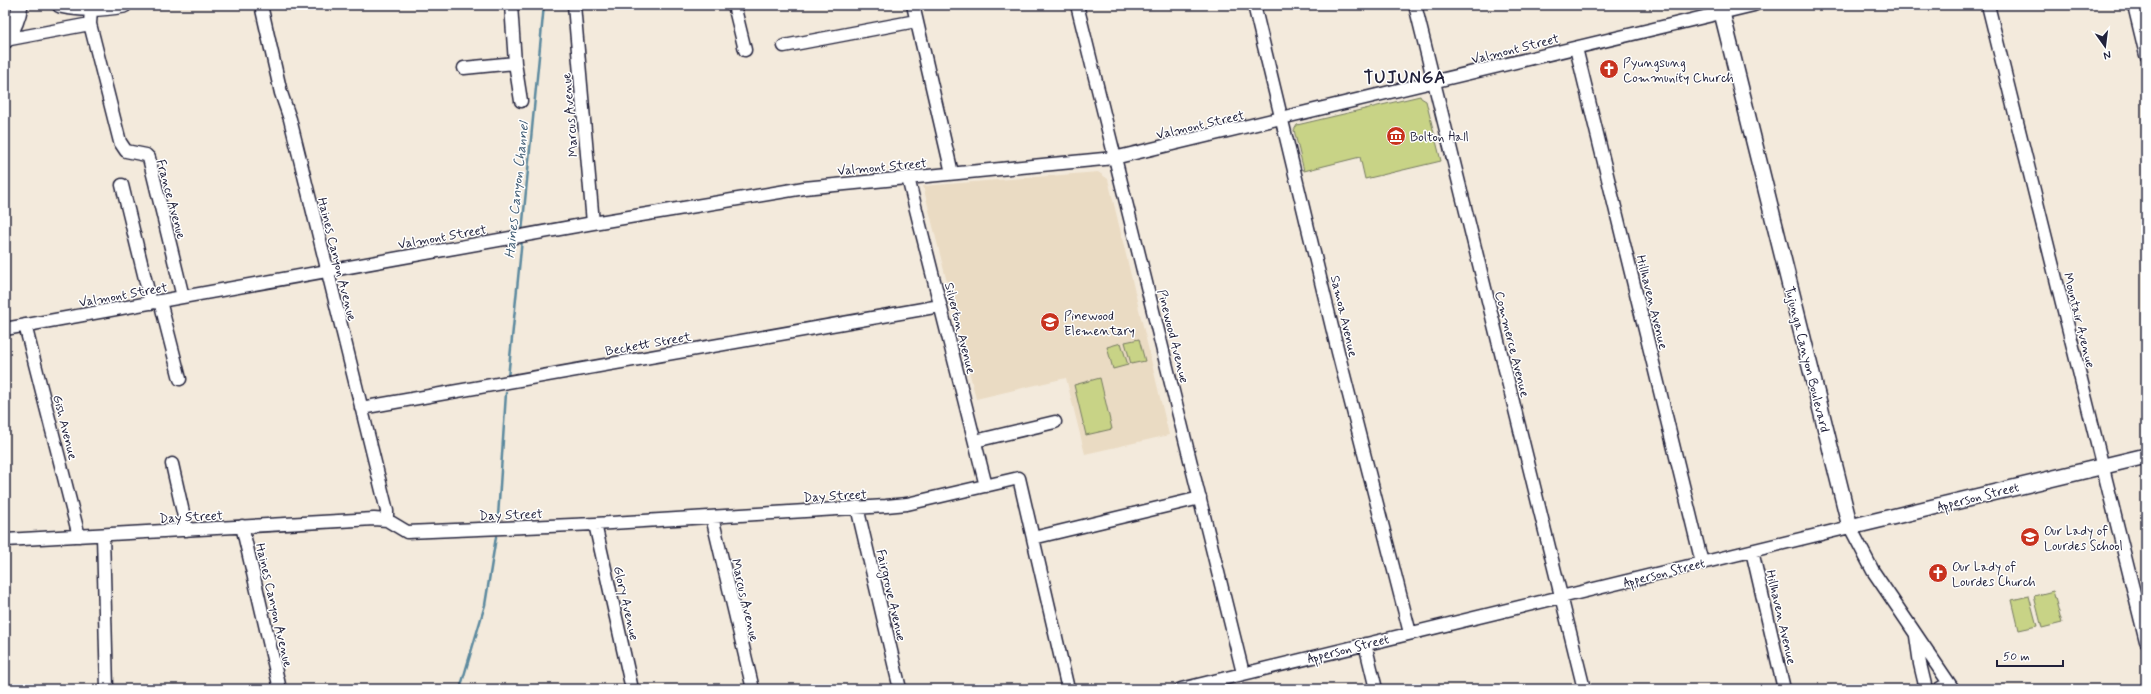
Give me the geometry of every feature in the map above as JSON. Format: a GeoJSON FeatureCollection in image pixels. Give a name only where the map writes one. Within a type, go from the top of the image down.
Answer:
{"type":"FeatureCollection","features":[{"type":"Feature","properties":{"kind":"main road"},"geometry":{"type":"LineString","coordinates":[[5,40],[14,29],[19,17],[20,5]]}},
{"type":"Feature","properties":{"kind":"main road"},"geometry":{"type":"LineString","coordinates":[[60,5],[91,9],[124,5]]}},
{"type":"Feature","properties":{"kind":"main road","name":"Tujunga Canyon Boulevard"},"geometry":{"type":"LineString","coordinates":[[1721,9],[1850,527]]}},
{"type":"Feature","properties":{"kind":"main road","name":"Apperson Street"},"geometry":{"type":"LineString","coordinates":[[1850,527],[2146,456]]}},
{"type":"Feature","properties":{"kind":"street","name":"Haines Canyon Avenue"},"geometry":{"type":"LineString","coordinates":[[261,5],[387,511],[387,520]]}},
{"type":"Feature","properties":{"kind":"street"},"geometry":{"type":"LineString","coordinates":[[511,5],[515,63],[521,101]]}},
{"type":"Feature","properties":{"kind":"street","name":"Marcus Avenue"},"geometry":{"type":"LineString","coordinates":[[574,5],[593,223]]}},
{"type":"Feature","properties":{"kind":"street"},"geometry":{"type":"LineString","coordinates":[[734,5],[745,50]]}},
{"type":"Feature","properties":{"kind":"street"},"geometry":{"type":"LineString","coordinates":[[913,5],[952,173]]}},
{"type":"Feature","properties":{"kind":"street","name":"Pinewood Avenue"},"geometry":{"type":"LineString","coordinates":[[1077,5],[1243,673]]}},
{"type":"Feature","properties":{"kind":"street","name":"Samoa Avenue"},"geometry":{"type":"LineString","coordinates":[[1254,5],[1338,352],[1410,633]]}},
{"type":"Feature","properties":{"kind":"street","name":"Commerce Avenue"},"geometry":{"type":"LineString","coordinates":[[1415,5],[1584,689]]}},
{"type":"Feature","properties":{"kind":"street","name":"Valmont Street"},"geometry":{"type":"LineString","coordinates":[[5,329],[593,223],[804,188],[1114,158],[1434,83],[1576,48],[1721,9],[1754,5]]}},
{"type":"Feature","properties":{"kind":"street","name":"Mountair Avenue"},"geometry":{"type":"LineString","coordinates":[[1988,5],[2146,641]]}},
{"type":"Feature","properties":{"kind":"street"},"geometry":{"type":"LineString","coordinates":[[2134,5],[2146,55]]}},
{"type":"Feature","properties":{"kind":"street","name":"France Avenue"},"geometry":{"type":"LineString","coordinates":[[91,9],[90,24],[121,146],[130,153],[142,154],[148,158],[184,297]]}},
{"type":"Feature","properties":{"kind":"street"},"geometry":{"type":"LineString","coordinates":[[784,46],[916,21]]}},
{"type":"Feature","properties":{"kind":"street"},"geometry":{"type":"LineString","coordinates":[[5,40],[90,24]]}},
{"type":"Feature","properties":{"kind":"street","name":"Hillhaven Avenue"},"geometry":{"type":"LineString","coordinates":[[1576,48],[1702,563]]}},
{"type":"Feature","properties":{"kind":"street"},"geometry":{"type":"LineString","coordinates":[[464,68],[515,63]]}},
{"type":"Feature","properties":{"kind":"street","name":"Silverton Avenue"},"geometry":{"type":"LineString","coordinates":[[908,178],[986,486]]}},
{"type":"Feature","properties":{"kind":"street"},"geometry":{"type":"LineString","coordinates":[[122,185],[180,379]]}},
{"type":"Feature","properties":{"kind":"street","name":"Beckett Street"},"geometry":{"type":"LineString","coordinates":[[361,408],[940,306]]}},
{"type":"Feature","properties":{"kind":"street","name":"Gish Avenue"},"geometry":{"type":"LineString","coordinates":[[25,325],[79,536]]}},
{"type":"Feature","properties":{"kind":"street"},"geometry":{"type":"LineString","coordinates":[[975,441],[1055,422]]}},
{"type":"Feature","properties":{"kind":"street"},"geometry":{"type":"LineString","coordinates":[[172,464],[188,530]]}},
{"type":"Feature","properties":{"kind":"street","name":"Day Street"},"geometry":{"type":"LineString","coordinates":[[5,540],[374,519],[387,520],[407,532],[595,524],[712,517],[907,504],[1019,478],[1033,538]]}},
{"type":"Feature","properties":{"kind":"street"},"geometry":{"type":"LineString","coordinates":[[1068,689],[1033,538],[1200,498]]}},
{"type":"Feature","properties":{"kind":"street","name":"Fairgrove Avenue"},"geometry":{"type":"LineString","coordinates":[[857,508],[900,689]]}},
{"type":"Feature","properties":{"kind":"street","name":"Marcus Avenue"},"geometry":{"type":"LineString","coordinates":[[712,517],[753,689]]}},
{"type":"Feature","properties":{"kind":"street","name":"Glory Avenue"},"geometry":{"type":"LineString","coordinates":[[595,524],[632,689]]}},
{"type":"Feature","properties":{"kind":"street","name":"Haines Canyon Avenue"},"geometry":{"type":"LineString","coordinates":[[242,526],[280,689]]}},
{"type":"Feature","properties":{"kind":"street","name":"Apperson Street"},"geometry":{"type":"LineString","coordinates":[[1181,689],[1850,527]]}},
{"type":"Feature","properties":{"kind":"street","name":"Tujunga Canyon Boulevard"},"geometry":{"type":"LineString","coordinates":[[1850,527],[1873,571],[1915,630],[1947,687]]}},
{"type":"Feature","properties":{"kind":"street"},"geometry":{"type":"LineString","coordinates":[[103,535],[107,689]]}},
{"type":"Feature","properties":{"kind":"street","name":"Hillhaven Avenue"},"geometry":{"type":"LineString","coordinates":[[1752,551],[1784,689]]}},
{"type":"Feature","properties":{"kind":"street"},"geometry":{"type":"LineString","coordinates":[[1915,630],[1920,664],[1926,689]]}},
{"type":"Feature","properties":{"kind":"street"},"geometry":{"type":"LineString","coordinates":[[1365,644],[1376,689]]}},
{"type":"Feature","properties":{"kind":"shaded area","name":"Pinewood Elementary"},"geometry":{"type":"Polygon","coordinates":[[[1098,172],[1108,179],[1169,435],[1085,454],[1066,378],[976,399],[923,186],[1098,172]]]}},
{"type":"Feature","properties":{"kind":"green space"},"geometry":{"type":"Polygon","coordinates":[[[1420,96],[1426,101],[1441,161],[1365,179],[1360,157],[1304,171],[1294,130],[1297,125],[1420,96]]]}},
{"type":"Feature","properties":{"kind":"green space"},"geometry":{"type":"Polygon","coordinates":[[[1139,339],[1145,361],[1131,364],[1125,342],[1139,339]]]}},
{"type":"Feature","properties":{"kind":"green space"},"geometry":{"type":"Polygon","coordinates":[[[1121,343],[1128,365],[1113,369],[1107,347],[1121,343]]]}},
{"type":"Feature","properties":{"kind":"green space"},"geometry":{"type":"Polygon","coordinates":[[[1100,378],[1112,429],[1086,435],[1074,385],[1100,378]]]}},
{"type":"Feature","properties":{"kind":"green space"},"geometry":{"type":"Polygon","coordinates":[[[2053,591],[2062,623],[2042,628],[2034,596],[2053,591]]]}},
{"type":"Feature","properties":{"kind":"green space"},"geometry":{"type":"Polygon","coordinates":[[[2029,596],[2037,626],[2019,630],[2012,600],[2029,596]]]}},
{"type":"Feature","properties":{"kind":"waterway","name":"Haines Canyon Channel"},"geometry":{"type":"LineString","coordinates":[[522,232],[544,5]]}},
{"type":"Feature","properties":{"kind":"waterway","name":"Haines Canyon Channel"},"geometry":{"type":"LineString","coordinates":[[508,378],[522,239]]}},
{"type":"Feature","properties":{"kind":"waterway","name":"Haines Canyon Channel"},"geometry":{"type":"LineString","coordinates":[[498,517],[506,393]]}},
{"type":"Feature","properties":{"kind":"waterway","name":"Haines Canyon Channel"},"geometry":{"type":"LineString","coordinates":[[460,689],[485,605],[496,537]]}},
{"type":"Feature","properties":{"kind":"place","name":"Pyungsung Community Church"},"geometry":{"type":"Point","coordinates":[1609,69]}},
{"type":"Feature","properties":{"kind":"place","name":"Bolton Hall"},"geometry":{"type":"Point","coordinates":[1396,136]}},
{"type":"Feature","properties":{"kind":"place","name":"Pinewood Elementary"},"geometry":{"type":"Point","coordinates":[1050,322]}},
{"type":"Feature","properties":{"kind":"place","name":"Our Lady of Lourdes School"},"geometry":{"type":"Point","coordinates":[2030,537]}},
{"type":"Feature","properties":{"kind":"place","name":"Our Lady of Lourdes Church"},"geometry":{"type":"Point","coordinates":[1938,573]}},
{"type":"Feature","properties":{"kind":"district","name":"TUJUNGA"},"geometry":{"type":"Point","coordinates":[1405,77]}}]}
